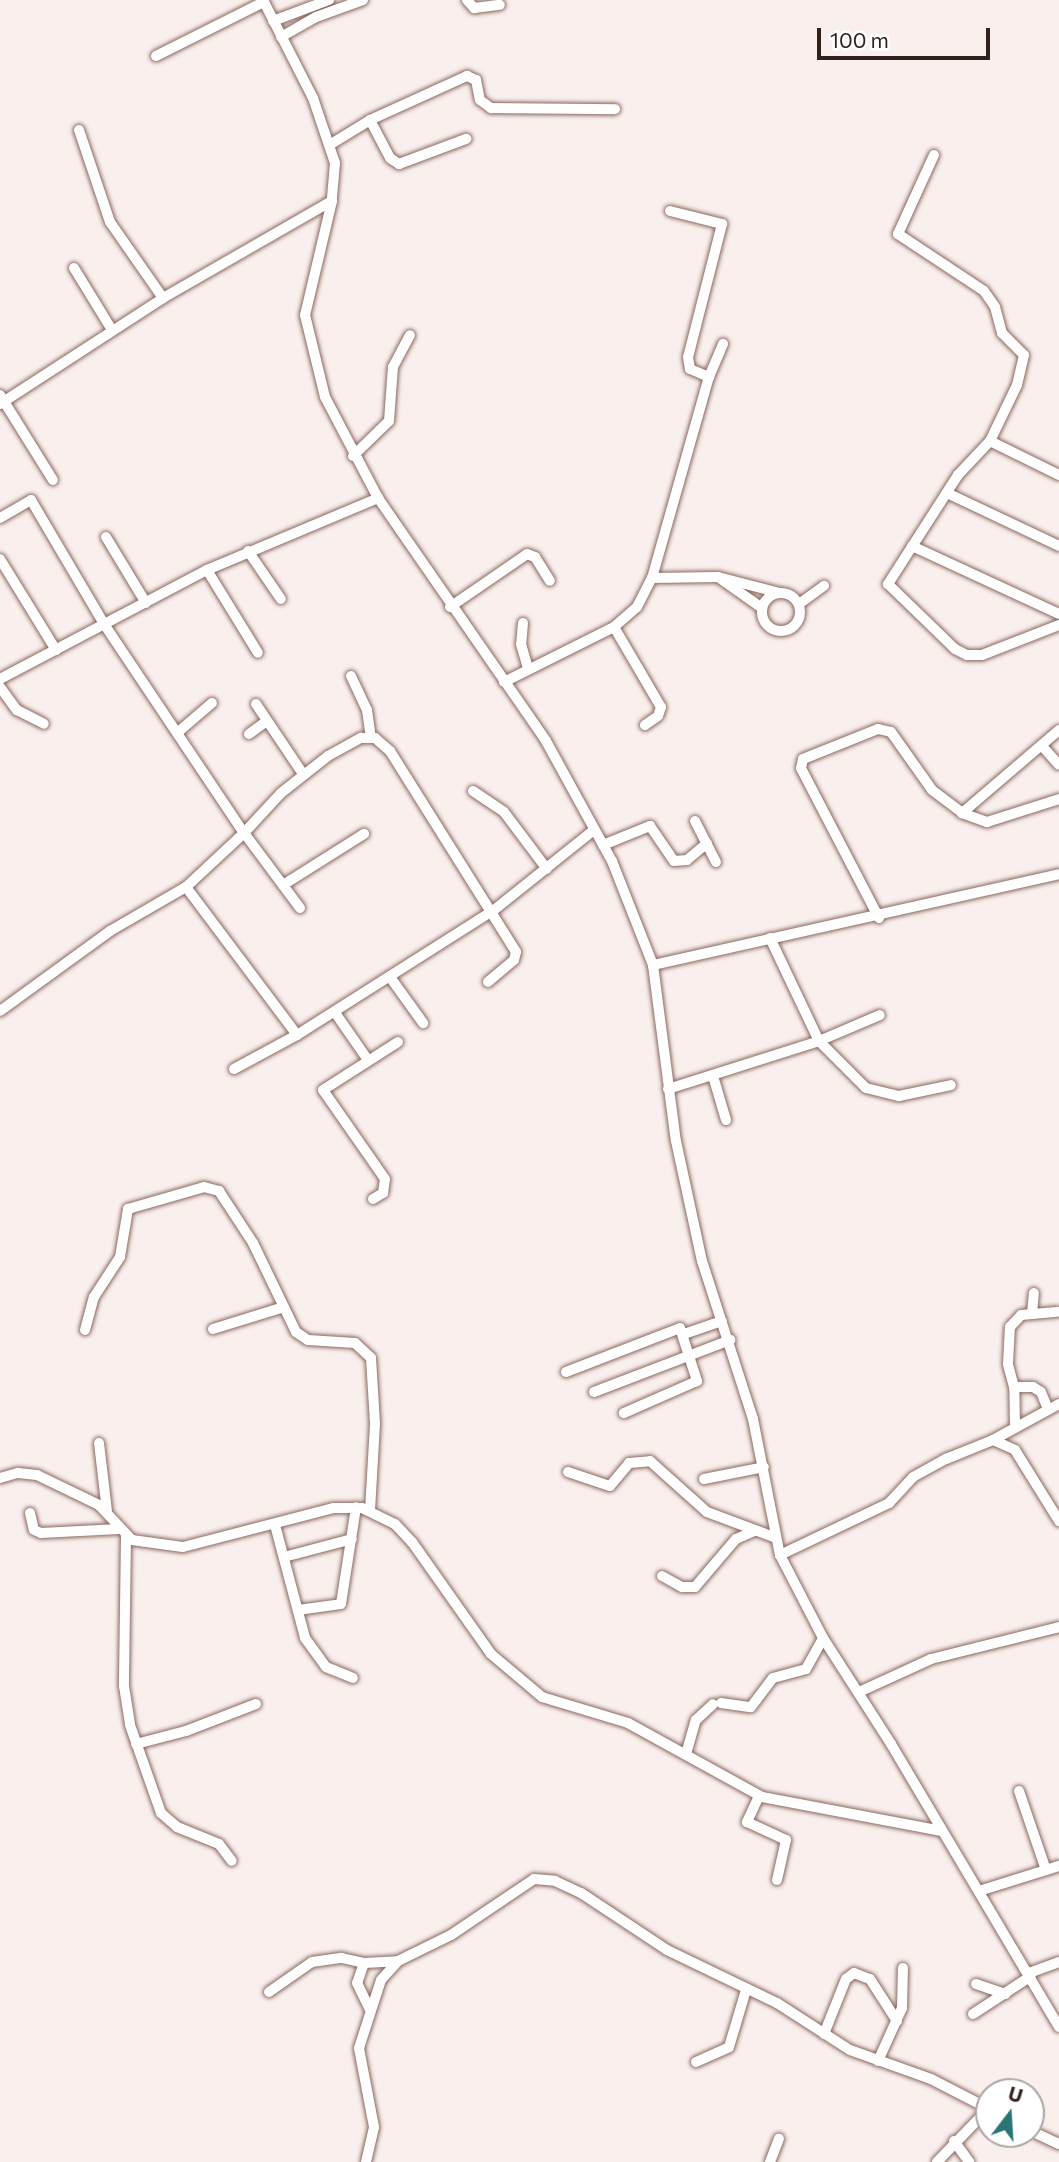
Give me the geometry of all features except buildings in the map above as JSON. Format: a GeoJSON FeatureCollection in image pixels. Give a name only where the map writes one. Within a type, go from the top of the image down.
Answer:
{"type":"FeatureCollection","features":[{"type":"Feature","properties":{"kind":"street"},"geometry":{"type":"LineString","coordinates":[[273,21],[330,0]]}},
{"type":"Feature","properties":{"kind":"street"},"geometry":{"type":"LineString","coordinates":[[281,37],[316,17],[363,0]]}},
{"type":"Feature","properties":{"kind":"street"},"geometry":{"type":"LineString","coordinates":[[467,0],[474,8],[500,5]]}},
{"type":"Feature","properties":{"kind":"street"},"geometry":{"type":"LineString","coordinates":[[156,56],[263,1],[331,144],[335,163],[332,201],[309,295],[306,330],[325,397],[353,456],[378,498],[450,607],[546,741],[603,845],[653,965],[668,1089],[702,1261],[730,1340],[764,1467],[774,1537],[780,1555],[823,1638],[859,1692],[1030,1974],[1059,2027]]}},
{"type":"Feature","properties":{"kind":"street"},"geometry":{"type":"LineString","coordinates":[[331,144],[370,120],[467,76],[476,80],[482,103],[491,107],[615,109]]}},
{"type":"Feature","properties":{"kind":"street"},"geometry":{"type":"LineString","coordinates":[[370,120],[390,158],[399,164],[466,139]]}},
{"type":"Feature","properties":{"kind":"street"},"geometry":{"type":"LineString","coordinates":[[79,130],[110,222],[163,298]]}},
{"type":"Feature","properties":{"kind":"street"},"geometry":{"type":"LineString","coordinates":[[934,155],[898,234],[984,291],[995,307],[1002,333],[1024,355],[1017,385],[990,441],[963,468],[889,580],[889,588],[961,653],[982,655],[1059,625]]}},
{"type":"Feature","properties":{"kind":"street"},"geometry":{"type":"LineString","coordinates":[[53,480],[1,400],[163,298],[332,201]]}},
{"type":"Feature","properties":{"kind":"street"},"geometry":{"type":"LineString","coordinates":[[670,211],[722,224],[688,357],[690,369],[709,377]]}},
{"type":"Feature","properties":{"kind":"street"},"geometry":{"type":"LineString","coordinates":[[74,268],[112,330]]}},
{"type":"Feature","properties":{"kind":"street"},"geometry":{"type":"LineString","coordinates":[[353,456],[389,421],[393,367],[410,335]]}},
{"type":"Feature","properties":{"kind":"street"},"geometry":{"type":"LineString","coordinates":[[504,682],[614,627],[637,607],[652,578],[709,377],[723,344]]}},
{"type":"Feature","properties":{"kind":"street"},"geometry":{"type":"LineString","coordinates":[[990,441],[1059,475]]}},
{"type":"Feature","properties":{"kind":"street"},"geometry":{"type":"LineString","coordinates":[[947,494],[1059,546]]}},
{"type":"Feature","properties":{"kind":"street"},"geometry":{"type":"LineString","coordinates":[[0,679],[207,570],[378,498]]}},
{"type":"Feature","properties":{"kind":"street"},"geometry":{"type":"LineString","coordinates":[[0,518],[31,500],[104,624],[244,833],[300,908]]}},
{"type":"Feature","properties":{"kind":"street"},"geometry":{"type":"LineString","coordinates":[[106,537],[146,603]]}},
{"type":"Feature","properties":{"kind":"street"},"geometry":{"type":"LineString","coordinates":[[912,546],[1059,614]]}},
{"type":"Feature","properties":{"kind":"street"},"geometry":{"type":"LineString","coordinates":[[248,551],[281,599]]}},
{"type":"Feature","properties":{"kind":"street"},"geometry":{"type":"LineString","coordinates":[[450,607],[527,554],[535,557],[550,581]]}},
{"type":"Feature","properties":{"kind":"street"},"geometry":{"type":"LineString","coordinates":[[0,559],[56,650]]}},
{"type":"Feature","properties":{"kind":"street"},"geometry":{"type":"LineString","coordinates":[[207,570],[258,653]]}},
{"type":"Feature","properties":{"kind":"street"},"geometry":{"type":"LineString","coordinates":[[652,578],[718,577],[780,593],[799,604]]}},
{"type":"Feature","properties":{"kind":"street"},"geometry":{"type":"LineString","coordinates":[[718,577],[762,608]]}},
{"type":"Feature","properties":{"kind":"street"},"geometry":{"type":"LineString","coordinates":[[799,604],[824,586]]}},
{"type":"Feature","properties":{"kind":"street"},"geometry":{"type":"LineString","coordinates":[[780,593],[768,597],[762,608],[763,620],[771,629],[783,632],[794,627],[801,616],[799,604]]}},
{"type":"Feature","properties":{"kind":"street"},"geometry":{"type":"LineString","coordinates":[[523,623],[521,644],[528,668]]}},
{"type":"Feature","properties":{"kind":"street"},"geometry":{"type":"LineString","coordinates":[[614,627],[661,707],[658,716],[645,725]]}},
{"type":"Feature","properties":{"kind":"street"},"geometry":{"type":"LineString","coordinates":[[351,676],[367,710],[372,737],[390,751],[494,910],[516,955],[488,982]]}},
{"type":"Feature","properties":{"kind":"street"},"geometry":{"type":"LineString","coordinates":[[0,687],[17,710],[44,724]]}},
{"type":"Feature","properties":{"kind":"street"},"geometry":{"type":"LineString","coordinates":[[177,733],[212,703]]}},
{"type":"Feature","properties":{"kind":"street"},"geometry":{"type":"LineString","coordinates":[[256,704],[303,774]]}},
{"type":"Feature","properties":{"kind":"street"},"geometry":{"type":"LineString","coordinates":[[249,734],[267,721]]}},
{"type":"Feature","properties":{"kind":"street"},"geometry":{"type":"LineString","coordinates":[[879,918],[801,768],[803,759],[878,729],[891,732],[932,790],[962,813],[987,822],[1059,799]]}},
{"type":"Feature","properties":{"kind":"street"},"geometry":{"type":"LineString","coordinates":[[962,813],[1059,730]]}},
{"type":"Feature","properties":{"kind":"street"},"geometry":{"type":"LineString","coordinates":[[0,1011],[110,931],[186,887],[303,774],[328,756],[372,737]]}},
{"type":"Feature","properties":{"kind":"street"},"geometry":{"type":"LineString","coordinates":[[1042,746],[1059,765]]}},
{"type":"Feature","properties":{"kind":"street"},"geometry":{"type":"LineString","coordinates":[[473,791],[503,812],[547,869]]}},
{"type":"Feature","properties":{"kind":"street"},"geometry":{"type":"LineString","coordinates":[[695,821],[716,862]]}},
{"type":"Feature","properties":{"kind":"street"},"geometry":{"type":"LineString","coordinates":[[603,845],[650,826],[674,861],[687,859],[707,844]]}},
{"type":"Feature","properties":{"kind":"street"},"geometry":{"type":"LineString","coordinates":[[234,1069],[336,1014],[494,910],[594,830]]}},
{"type":"Feature","properties":{"kind":"street"},"geometry":{"type":"LineString","coordinates":[[283,886],[364,834]]}},
{"type":"Feature","properties":{"kind":"street"},"geometry":{"type":"LineString","coordinates":[[653,965],[770,938],[879,918],[1059,874]]}},
{"type":"Feature","properties":{"kind":"street"},"geometry":{"type":"LineString","coordinates":[[186,887],[297,1035]]}},
{"type":"Feature","properties":{"kind":"street"},"geometry":{"type":"LineString","coordinates":[[770,938],[819,1041],[855,1079],[882,1094],[899,1096],[951,1086]]}},
{"type":"Feature","properties":{"kind":"street"},"geometry":{"type":"LineString","coordinates":[[390,977],[423,1023]]}},
{"type":"Feature","properties":{"kind":"street"},"geometry":{"type":"LineString","coordinates":[[336,1014],[368,1060]]}},
{"type":"Feature","properties":{"kind":"street"},"geometry":{"type":"LineString","coordinates":[[668,1089],[819,1041],[880,1015]]}},
{"type":"Feature","properties":{"kind":"street"},"geometry":{"type":"LineString","coordinates":[[373,1199],[383,1193],[385,1179],[323,1090],[398,1042]]}},
{"type":"Feature","properties":{"kind":"street"},"geometry":{"type":"LineString","coordinates":[[713,1076],[726,1119]]}},
{"type":"Feature","properties":{"kind":"street"},"geometry":{"type":"LineString","coordinates":[[85,1330],[94,1297],[120,1257],[128,1209],[204,1187],[225,1197],[301,1336],[355,1343],[371,1359],[375,1424],[370,1511]]}},
{"type":"Feature","properties":{"kind":"street"},"geometry":{"type":"LineString","coordinates":[[1032,1314],[1034,1293]]}},
{"type":"Feature","properties":{"kind":"street"},"geometry":{"type":"LineString","coordinates":[[213,1329],[284,1307]]}},
{"type":"Feature","properties":{"kind":"street"},"geometry":{"type":"LineString","coordinates":[[1015,1426],[1014,1387],[1007,1364],[1010,1327],[1015,1318],[1057,1312]]}},
{"type":"Feature","properties":{"kind":"street"},"geometry":{"type":"LineString","coordinates":[[684,1334],[722,1321]]}},
{"type":"Feature","properties":{"kind":"street"},"geometry":{"type":"LineString","coordinates":[[566,1372],[675,1328],[684,1334],[697,1381],[624,1413]]}},
{"type":"Feature","properties":{"kind":"street"},"geometry":{"type":"LineString","coordinates":[[594,1392],[691,1352],[730,1340]]}},
{"type":"Feature","properties":{"kind":"street"},"geometry":{"type":"LineString","coordinates":[[1014,1387],[1032,1387],[1041,1392],[1048,1409]]}},
{"type":"Feature","properties":{"kind":"street"},"geometry":{"type":"LineString","coordinates":[[780,1555],[889,1503],[914,1477],[993,1440],[1059,1404]]}},
{"type":"Feature","properties":{"kind":"street"},"geometry":{"type":"LineString","coordinates":[[993,1440],[1015,1450],[1059,1521]]}},
{"type":"Feature","properties":{"kind":"street"},"geometry":{"type":"LineString","coordinates":[[99,1443],[107,1511],[122,1533],[124,1686],[136,1744],[161,1813],[177,1828],[219,1844],[232,1861]]}},
{"type":"Feature","properties":{"kind":"street"},"geometry":{"type":"LineString","coordinates":[[568,1472],[610,1486],[629,1463],[650,1461],[707,1512],[774,1537]]}},
{"type":"Feature","properties":{"kind":"street"},"geometry":{"type":"LineString","coordinates":[[704,1479],[764,1467]]}},
{"type":"Feature","properties":{"kind":"street"},"geometry":{"type":"LineString","coordinates":[[0,1478],[18,1473],[37,1475],[107,1511]]}},
{"type":"Feature","properties":{"kind":"street"},"geometry":{"type":"LineString","coordinates":[[298,1610],[341,1604],[356,1507]]}},
{"type":"Feature","properties":{"kind":"street"},"geometry":{"type":"LineString","coordinates":[[30,1513],[34,1530],[41,1533],[122,1533],[183,1547],[334,1508],[356,1507],[370,1511],[395,1524],[412,1542],[491,1654],[526,1685],[560,1704],[628,1723],[759,1796],[942,1831]]}},
{"type":"Feature","properties":{"kind":"street"},"geometry":{"type":"LineString","coordinates":[[275,1525],[305,1638],[326,1667],[353,1678]]}},
{"type":"Feature","properties":{"kind":"street"},"geometry":{"type":"LineString","coordinates":[[662,1576],[682,1587],[695,1587],[736,1539],[755,1531]]}},
{"type":"Feature","properties":{"kind":"street"},"geometry":{"type":"LineString","coordinates":[[284,1557],[352,1539]]}},
{"type":"Feature","properties":{"kind":"street"},"geometry":{"type":"LineString","coordinates":[[859,1692],[931,1659],[1059,1627]]}},
{"type":"Feature","properties":{"kind":"street"},"geometry":{"type":"LineString","coordinates":[[686,1754],[696,1720],[717,1703],[751,1707],[773,1678],[806,1669],[823,1638]]}},
{"type":"Feature","properties":{"kind":"street"},"geometry":{"type":"LineString","coordinates":[[136,1744],[186,1731],[256,1704]]}},
{"type":"Feature","properties":{"kind":"street"},"geometry":{"type":"LineString","coordinates":[[1019,1791],[1046,1870]]}},
{"type":"Feature","properties":{"kind":"street"},"geometry":{"type":"LineString","coordinates":[[759,1796],[746,1819],[786,1840],[778,1880]]}},
{"type":"Feature","properties":{"kind":"street"},"geometry":{"type":"LineString","coordinates":[[979,1891],[1059,1866]]}},
{"type":"Feature","properties":{"kind":"street"},"geometry":{"type":"LineString","coordinates":[[269,1992],[312,1962],[342,1958],[364,1963],[398,1961],[451,1936],[525,1882],[544,1879],[581,1893],[667,1950],[776,2003],[824,2034],[878,2061],[931,2079],[975,2102]]}},
{"type":"Feature","properties":{"kind":"street"},"geometry":{"type":"LineString","coordinates":[[366,2162],[374,2127],[359,2048],[381,1980],[398,1961]]}},
{"type":"Feature","properties":{"kind":"street"},"geometry":{"type":"LineString","coordinates":[[973,2014],[1030,1974],[1059,1962]]}},
{"type":"Feature","properties":{"kind":"street"},"geometry":{"type":"LineString","coordinates":[[364,1963],[357,1983],[370,2010]]}},
{"type":"Feature","properties":{"kind":"street"},"geometry":{"type":"LineString","coordinates":[[878,2061],[902,2008],[903,1968]]}},
{"type":"Feature","properties":{"kind":"street"},"geometry":{"type":"LineString","coordinates":[[824,2034],[846,1979],[854,1973],[870,1979],[897,2021]]}},
{"type":"Feature","properties":{"kind":"street"},"geometry":{"type":"LineString","coordinates":[[976,1984],[1004,1994]]}},
{"type":"Feature","properties":{"kind":"street"},"geometry":{"type":"LineString","coordinates":[[696,2062],[729,2047],[746,1990]]}},
{"type":"Feature","properties":{"kind":"street"},"geometry":{"type":"LineString","coordinates":[[937,2162],[975,2121]]}},
{"type":"Feature","properties":{"kind":"street"},"geometry":{"type":"LineString","coordinates":[[771,2162],[779,2139]]}},
{"type":"Feature","properties":{"kind":"street"},"geometry":{"type":"LineString","coordinates":[[954,2141],[970,2162]]}}]}
